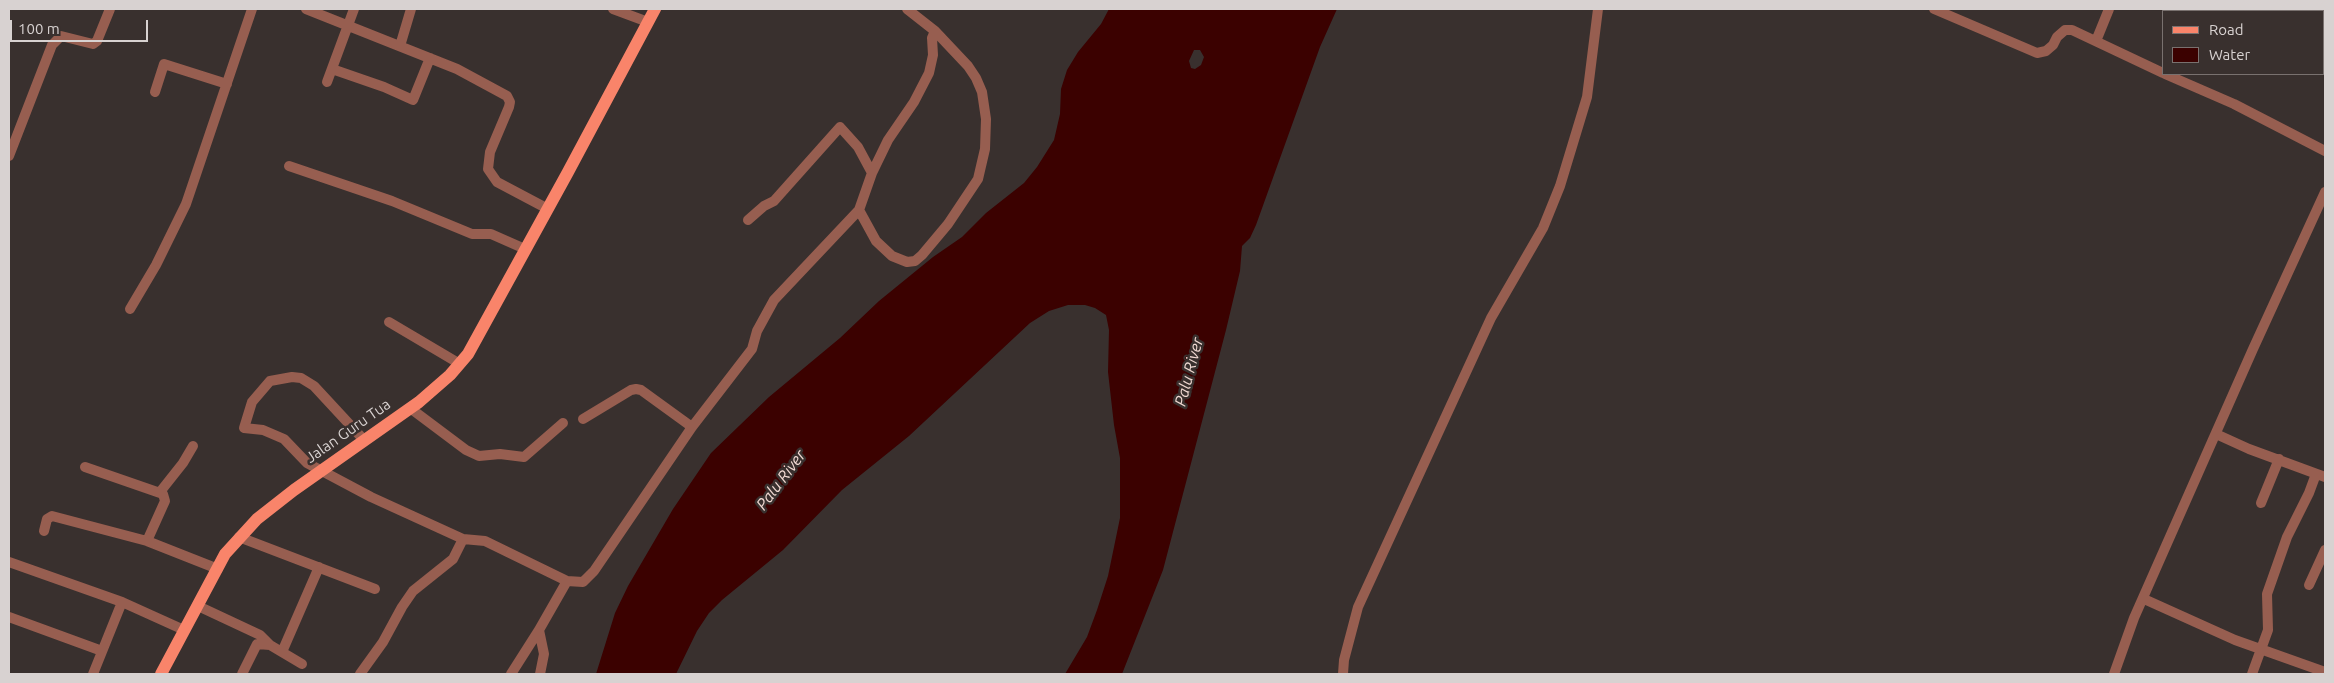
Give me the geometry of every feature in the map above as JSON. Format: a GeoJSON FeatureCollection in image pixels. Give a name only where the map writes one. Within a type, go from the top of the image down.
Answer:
{"type":"FeatureCollection","features":[{"type":"Feature","properties":{"kind":"main road","name":"Jalan Guru Tua"},"geometry":{"type":"LineString","coordinates":[[161,674],[225,554],[239,537],[257,519],[321,470],[410,408],[450,375],[468,354],[655,9]]}},
{"type":"Feature","properties":{"kind":"street"},"geometry":{"type":"LineString","coordinates":[[9,156],[52,45],[61,36],[93,44],[97,41],[110,9]]}},
{"type":"Feature","properties":{"kind":"street"},"geometry":{"type":"LineString","coordinates":[[130,309],[180,218],[252,9]]}},
{"type":"Feature","properties":{"kind":"street"},"geometry":{"type":"LineString","coordinates":[[306,9],[430,58],[494,87],[507,96],[510,102],[509,107],[490,152],[488,169],[497,182],[548,209]]}},
{"type":"Feature","properties":{"kind":"street"},"geometry":{"type":"LineString","coordinates":[[327,82],[354,9]]}},
{"type":"Feature","properties":{"kind":"street"},"geometry":{"type":"LineString","coordinates":[[400,46],[411,9]]}},
{"type":"Feature","properties":{"kind":"street"},"geometry":{"type":"LineString","coordinates":[[613,9],[648,22]]}},
{"type":"Feature","properties":{"kind":"street"},"geometry":{"type":"LineString","coordinates":[[859,210],[876,241],[892,256],[900,260],[915,261],[948,224],[978,179],[985,148],[986,119],[982,92],[968,66],[935,31],[907,9]]}},
{"type":"Feature","properties":{"kind":"street"},"geometry":{"type":"LineString","coordinates":[[1343,674],[1344,660],[1358,608],[1490,318],[1543,228],[1553,203],[1587,97],[1598,9]]}},
{"type":"Feature","properties":{"kind":"street"},"geometry":{"type":"LineString","coordinates":[[1934,9],[2036,53],[2046,51],[2054,45],[2057,37],[2065,30],[2072,30],[2162,72]]}},
{"type":"Feature","properties":{"kind":"street"},"geometry":{"type":"LineString","coordinates":[[2096,41],[2109,9]]}},
{"type":"Feature","properties":{"kind":"street"},"geometry":{"type":"LineString","coordinates":[[364,440],[314,386],[301,378],[292,377],[270,381],[252,402],[244,428],[263,430],[284,439],[308,463],[371,497],[463,539],[486,541],[567,581],[583,582],[594,571],[692,427],[752,349],[758,331],[774,300],[859,210],[872,173],[888,140],[914,102],[929,73],[933,55],[932,38],[935,31]]}},
{"type":"Feature","properties":{"kind":"street"},"geometry":{"type":"LineString","coordinates":[[332,69],[384,86],[413,100],[430,58]]}},
{"type":"Feature","properties":{"kind":"street"},"geometry":{"type":"LineString","coordinates":[[155,92],[164,64],[227,84]]}},
{"type":"Feature","properties":{"kind":"street"},"geometry":{"type":"LineString","coordinates":[[2169,75],[2234,104],[2325,151]]}},
{"type":"Feature","properties":{"kind":"street"},"geometry":{"type":"LineString","coordinates":[[748,220],[764,206],[774,201],[840,128],[858,147],[872,173]]}},
{"type":"Feature","properties":{"kind":"street"},"geometry":{"type":"LineString","coordinates":[[289,166],[392,201],[472,234],[491,234],[525,250]]}},
{"type":"Feature","properties":{"kind":"street"},"geometry":{"type":"LineString","coordinates":[[2114,674],[2119,655],[2325,192]]}},
{"type":"Feature","properties":{"kind":"street"},"geometry":{"type":"LineString","coordinates":[[389,322],[460,364]]}},
{"type":"Feature","properties":{"kind":"street"},"geometry":{"type":"LineString","coordinates":[[583,419],[630,390],[636,389],[642,390],[692,427]]}},
{"type":"Feature","properties":{"kind":"street"},"geometry":{"type":"LineString","coordinates":[[410,408],[466,450],[479,456],[500,454],[524,457],[563,423]]}},
{"type":"Feature","properties":{"kind":"street"},"geometry":{"type":"LineString","coordinates":[[2216,434],[2321,476],[2309,493],[2287,537],[2267,594],[2269,621],[2262,648],[2252,674]]}},
{"type":"Feature","properties":{"kind":"street"},"geometry":{"type":"LineString","coordinates":[[160,492],[183,463],[192,446]]}},
{"type":"Feature","properties":{"kind":"street"},"geometry":{"type":"LineString","coordinates":[[2261,503],[2280,460]]}},
{"type":"Feature","properties":{"kind":"street"},"geometry":{"type":"LineString","coordinates":[[85,467],[160,492],[165,501],[147,541]]}},
{"type":"Feature","properties":{"kind":"street"},"geometry":{"type":"LineString","coordinates":[[44,531],[47,519],[52,516],[147,541],[218,569]]}},
{"type":"Feature","properties":{"kind":"street"},"geometry":{"type":"LineString","coordinates":[[239,537],[375,589]]}},
{"type":"Feature","properties":{"kind":"street"},"geometry":{"type":"LineString","coordinates":[[360,674],[383,642],[413,591],[453,559],[463,539]]}},
{"type":"Feature","properties":{"kind":"street"},"geometry":{"type":"LineString","coordinates":[[2309,585],[2325,550]]}},
{"type":"Feature","properties":{"kind":"street"},"geometry":{"type":"LineString","coordinates":[[9,562],[122,602],[184,630]]}},
{"type":"Feature","properties":{"kind":"street"},"geometry":{"type":"LineString","coordinates":[[282,652],[319,567]]}},
{"type":"Feature","properties":{"kind":"street"},"geometry":{"type":"LineString","coordinates":[[511,674],[567,581]]}},
{"type":"Feature","properties":{"kind":"street"},"geometry":{"type":"LineString","coordinates":[[2144,599],[2235,640],[2262,648],[2325,672]]}},
{"type":"Feature","properties":{"kind":"street"},"geometry":{"type":"LineString","coordinates":[[94,674],[122,602]]}},
{"type":"Feature","properties":{"kind":"street"},"geometry":{"type":"LineString","coordinates":[[198,606],[260,635],[270,645],[302,664]]}},
{"type":"Feature","properties":{"kind":"street"},"geometry":{"type":"LineString","coordinates":[[9,617],[102,651]]}},
{"type":"Feature","properties":{"kind":"street"},"geometry":{"type":"LineString","coordinates":[[539,630],[544,654],[540,674]]}},
{"type":"Feature","properties":{"kind":"street"},"geometry":{"type":"LineString","coordinates":[[242,674],[257,644],[270,645]]}},
{"type":"Feature","properties":{"kind":"street"},"geometry":{"type":"LineString","coordinates":[[1336,674],[1344,660]]}},
{"type":"Feature","properties":{"kind":"water","name":"Palu River"},"geometry":{"type":"Polygon","coordinates":[[[1109,9],[1337,9],[1320,47],[1256,225],[1250,238],[1242,246],[1240,271],[1226,330],[1163,570],[1122,674],[1065,674],[1087,637],[1097,610],[1108,576],[1120,518],[1120,458],[1108,372],[1109,330],[1106,315],[1095,308],[1085,305],[1068,305],[1049,311],[1030,323],[909,436],[842,490],[783,550],[722,600],[709,613],[697,631],[676,674],[596,674],[615,613],[628,586],[673,509],[711,453],[769,397],[840,338],[879,301],[933,257],[962,237],[986,213],[1024,183],[1037,167],[1054,140],[1060,114],[1061,89],[1067,70],[1078,52],[1101,24],[1109,9]],[[1194,50],[1189,61],[1191,68],[1195,69],[1201,65],[1204,57],[1200,50],[1194,50]]]}}]}
